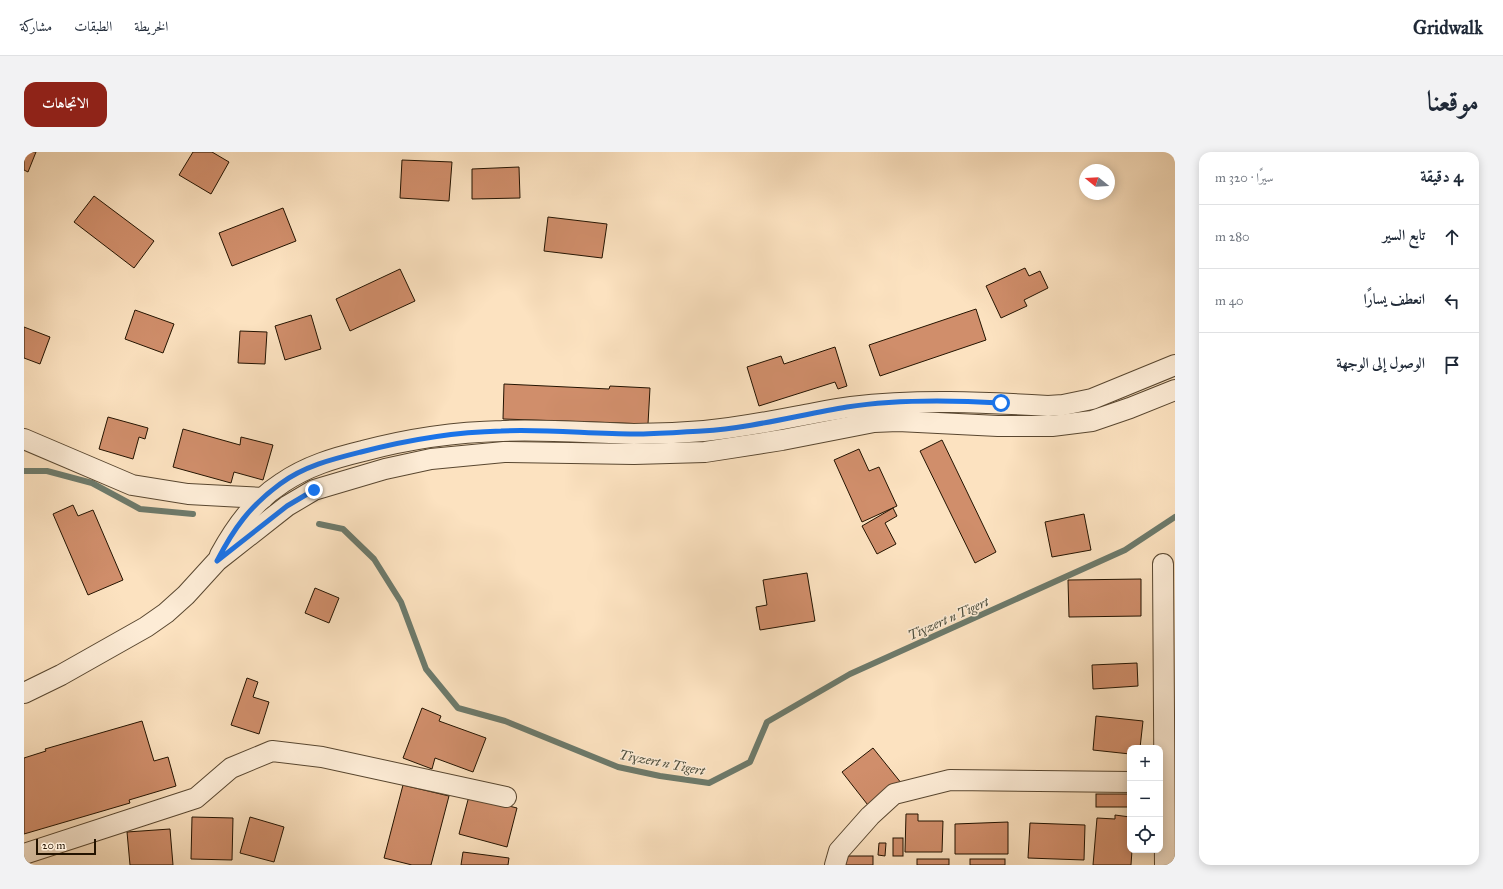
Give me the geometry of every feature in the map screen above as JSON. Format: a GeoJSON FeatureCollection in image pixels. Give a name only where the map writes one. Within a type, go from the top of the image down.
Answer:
{"type":"FeatureCollection","features":[{"type":"Feature","properties":{"kind":"street"},"geometry":{"type":"LineString","coordinates":[[217,561],[240,521],[263,498],[287,480],[320,463],[384,446],[423,438],[503,430],[637,434],[705,431],[778,420],[848,407],[900,401],[954,401],[1048,406],[1063,405],[1092,399],[1175,365]]}},
{"type":"Feature","properties":{"kind":"street"},"geometry":{"type":"LineString","coordinates":[[24,693],[61,675],[146,627],[166,613],[186,595],[217,561],[287,506],[314,490],[385,469],[430,459],[504,452],[634,454],[705,452],[782,440],[850,426],[890,422],[923,422],[998,426],[1052,426],[1092,421],[1175,390]]}},
{"type":"Feature","properties":{"kind":"street"},"geometry":{"type":"LineString","coordinates":[[24,439],[132,485],[188,494],[263,498]]}},
{"type":"Feature","properties":{"kind":"street"},"geometry":{"type":"LineString","coordinates":[[1163,564],[1164,865]]}},
{"type":"Feature","properties":{"kind":"street"},"geometry":{"type":"LineString","coordinates":[[28,865],[24,854],[196,798],[231,768],[272,751],[322,757],[506,797]]}},
{"type":"Feature","properties":{"kind":"street"},"geometry":{"type":"LineString","coordinates":[[835,865],[839,851],[870,816],[894,794],[950,780],[1127,782]]}},
{"type":"Feature","properties":{"kind":"building"},"geometry":{"type":"Polygon","coordinates":[[[24,152],[36,152],[28,172],[24,170],[24,152]]]}},
{"type":"Feature","properties":{"kind":"building"},"geometry":{"type":"Polygon","coordinates":[[[193,152],[212,152],[229,162],[211,194],[179,175],[193,152]]]}},
{"type":"Feature","properties":{"kind":"building"},"geometry":{"type":"Polygon","coordinates":[[[402,160],[452,162],[449,201],[400,198],[402,160]]]}},
{"type":"Feature","properties":{"kind":"building"},"geometry":{"type":"Polygon","coordinates":[[[519,167],[520,198],[472,199],[472,169],[519,167]]]}},
{"type":"Feature","properties":{"kind":"building"},"geometry":{"type":"Polygon","coordinates":[[[94,196],[154,241],[134,268],[74,222],[94,196]]]}},
{"type":"Feature","properties":{"kind":"building"},"geometry":{"type":"Polygon","coordinates":[[[283,208],[296,241],[232,266],[219,233],[283,208]]]}},
{"type":"Feature","properties":{"kind":"building"},"geometry":{"type":"Polygon","coordinates":[[[548,217],[607,224],[602,258],[544,251],[548,217]]]}},
{"type":"Feature","properties":{"kind":"building"},"geometry":{"type":"Polygon","coordinates":[[[1025,268],[1029,276],[1040,271],[1048,288],[1024,300],[1027,306],[1001,318],[986,286],[1025,268]]]}},
{"type":"Feature","properties":{"kind":"building"},"geometry":{"type":"Polygon","coordinates":[[[400,269],[415,301],[350,331],[336,299],[400,269]]]}},
{"type":"Feature","properties":{"kind":"building"},"geometry":{"type":"Polygon","coordinates":[[[976,309],[986,340],[880,376],[869,345],[976,309]]]}},
{"type":"Feature","properties":{"kind":"building"},"geometry":{"type":"Polygon","coordinates":[[[135,310],[174,324],[163,353],[125,339],[135,310]]]}},
{"type":"Feature","properties":{"kind":"building"},"geometry":{"type":"Polygon","coordinates":[[[311,315],[321,349],[285,360],[275,326],[311,315]]]}},
{"type":"Feature","properties":{"kind":"building"},"geometry":{"type":"Polygon","coordinates":[[[24,327],[50,337],[40,364],[24,358],[24,327]]]}},
{"type":"Feature","properties":{"kind":"building"},"geometry":{"type":"Polygon","coordinates":[[[240,331],[267,332],[265,364],[238,363],[240,331]]]}},
{"type":"Feature","properties":{"kind":"building"},"geometry":{"type":"Polygon","coordinates":[[[835,347],[847,386],[838,389],[835,382],[759,406],[747,367],[781,356],[784,364],[835,347]]]}},
{"type":"Feature","properties":{"kind":"building"},"geometry":{"type":"Polygon","coordinates":[[[504,384],[609,389],[610,386],[650,388],[648,424],[503,419],[504,384]]]}},
{"type":"Feature","properties":{"kind":"building"},"geometry":{"type":"Polygon","coordinates":[[[108,417],[148,428],[145,439],[139,437],[133,459],[99,449],[108,417]]]}},
{"type":"Feature","properties":{"kind":"building"},"geometry":{"type":"Polygon","coordinates":[[[183,429],[240,445],[241,437],[273,445],[263,480],[234,472],[231,483],[173,467],[183,429]]]}},
{"type":"Feature","properties":{"kind":"building"},"geometry":{"type":"Polygon","coordinates":[[[942,440],[996,552],[975,563],[920,451],[942,440]]]}},
{"type":"Feature","properties":{"kind":"building"},"geometry":{"type":"Polygon","coordinates":[[[859,449],[869,471],[879,467],[897,506],[862,522],[834,460],[859,449]]]}},
{"type":"Feature","properties":{"kind":"building"},"geometry":{"type":"Polygon","coordinates":[[[73,505],[78,516],[93,510],[123,580],[88,595],[53,514],[73,505]]]}},
{"type":"Feature","properties":{"kind":"building"},"geometry":{"type":"Polygon","coordinates":[[[893,508],[897,516],[885,523],[896,544],[877,554],[862,526],[893,508]]]}},
{"type":"Feature","properties":{"kind":"building"},"geometry":{"type":"Polygon","coordinates":[[[1084,514],[1091,550],[1052,557],[1045,522],[1084,514]]]}},
{"type":"Feature","properties":{"kind":"building"},"geometry":{"type":"Polygon","coordinates":[[[807,573],[815,621],[760,630],[756,607],[767,605],[763,580],[807,573]]]}},
{"type":"Feature","properties":{"kind":"building"},"geometry":{"type":"Polygon","coordinates":[[[1141,579],[1141,616],[1069,617],[1068,580],[1141,579]]]}},
{"type":"Feature","properties":{"kind":"building"},"geometry":{"type":"Polygon","coordinates":[[[315,588],[339,598],[329,623],[305,613],[315,588]]]}},
{"type":"Feature","properties":{"kind":"building"},"geometry":{"type":"Polygon","coordinates":[[[1137,663],[1138,686],[1093,689],[1092,665],[1137,663]]]}},
{"type":"Feature","properties":{"kind":"building"},"geometry":{"type":"Polygon","coordinates":[[[247,678],[258,682],[253,697],[269,702],[259,734],[231,725],[247,678]]]}},
{"type":"Feature","properties":{"kind":"building"},"geometry":{"type":"Polygon","coordinates":[[[422,708],[441,716],[439,721],[486,738],[473,772],[435,758],[432,769],[403,758],[422,708]]]}},
{"type":"Feature","properties":{"kind":"building"},"geometry":{"type":"Polygon","coordinates":[[[1096,716],[1143,721],[1140,745],[1127,745],[1127,754],[1093,750],[1096,716]]]}},
{"type":"Feature","properties":{"kind":"building"},"geometry":{"type":"Polygon","coordinates":[[[142,721],[154,761],[168,757],[176,786],[129,800],[130,803],[24,834],[24,758],[46,751],[45,749],[142,721]]]}},
{"type":"Feature","properties":{"kind":"building"},"geometry":{"type":"Polygon","coordinates":[[[873,748],[902,784],[871,809],[842,772],[873,748]]]}},
{"type":"Feature","properties":{"kind":"building"},"geometry":{"type":"Polygon","coordinates":[[[403,785],[449,796],[431,865],[412,865],[384,858],[403,785]]]}},
{"type":"Feature","properties":{"kind":"building"},"geometry":{"type":"Polygon","coordinates":[[[1096,794],[1127,794],[1127,807],[1096,807],[1096,794]]]}},
{"type":"Feature","properties":{"kind":"building"},"geometry":{"type":"Polygon","coordinates":[[[469,796],[517,808],[507,847],[459,834],[469,796]]]}},
{"type":"Feature","properties":{"kind":"building"},"geometry":{"type":"Polygon","coordinates":[[[906,814],[918,814],[918,821],[943,821],[942,852],[905,852],[906,814]]]}},
{"type":"Feature","properties":{"kind":"building"},"geometry":{"type":"Polygon","coordinates":[[[1115,815],[1127,817],[1127,853],[1132,853],[1131,865],[1093,865],[1097,818],[1115,819],[1115,815]]]}},
{"type":"Feature","properties":{"kind":"building"},"geometry":{"type":"Polygon","coordinates":[[[192,817],[233,818],[232,860],[191,859],[192,817]]]}},
{"type":"Feature","properties":{"kind":"building"},"geometry":{"type":"Polygon","coordinates":[[[250,817],[284,827],[274,862],[240,853],[250,817]]]}},
{"type":"Feature","properties":{"kind":"building"},"geometry":{"type":"Polygon","coordinates":[[[1008,822],[1008,854],[955,854],[955,824],[1008,822]]]}},
{"type":"Feature","properties":{"kind":"building"},"geometry":{"type":"Polygon","coordinates":[[[1030,823],[1085,825],[1084,860],[1028,858],[1030,823]]]}},
{"type":"Feature","properties":{"kind":"building"},"geometry":{"type":"Polygon","coordinates":[[[170,829],[173,865],[130,865],[127,832],[170,829]]]}},
{"type":"Feature","properties":{"kind":"building"},"geometry":{"type":"Polygon","coordinates":[[[893,838],[903,838],[903,856],[893,856],[893,838]]]}},
{"type":"Feature","properties":{"kind":"building"},"geometry":{"type":"Polygon","coordinates":[[[879,843],[886,843],[885,856],[878,855],[879,843]]]}},
{"type":"Feature","properties":{"kind":"building"},"geometry":{"type":"Polygon","coordinates":[[[463,852],[509,858],[508,865],[461,865],[463,852]]]}},
{"type":"Feature","properties":{"kind":"building"},"geometry":{"type":"Polygon","coordinates":[[[842,856],[873,856],[873,865],[842,865],[842,856]]]}},
{"type":"Feature","properties":{"kind":"building"},"geometry":{"type":"Polygon","coordinates":[[[917,859],[949,859],[949,865],[917,865],[917,859]]]}},
{"type":"Feature","properties":{"kind":"building"},"geometry":{"type":"Polygon","coordinates":[[[970,859],[1005,859],[1005,865],[970,865],[970,859]]]}},
{"type":"Feature","properties":{"kind":"waterway","name":"Tiɣzert n Tigert"},"geometry":{"type":"LineString","coordinates":[[24,471],[47,471],[92,483],[140,509],[193,514]]}},
{"type":"Feature","properties":{"kind":"waterway","name":"Tiɣzert n Tigert"},"geometry":{"type":"LineString","coordinates":[[319,524],[343,529],[374,559],[401,602],[426,669],[458,708],[505,721],[618,767],[660,776],[709,783],[750,762],[767,722],[850,674],[1125,550],[1175,517]]}},
{"type":"Feature","properties":{"kind":"route"},"geometry":{"type":"LineString","coordinates":[[314,490],[287,506],[217,561],[240,521],[263,498],[281,483],[320,463],[384,446],[423,438],[503,430],[637,434],[705,431],[778,420],[848,407],[900,401],[1001,403]]}}]}
